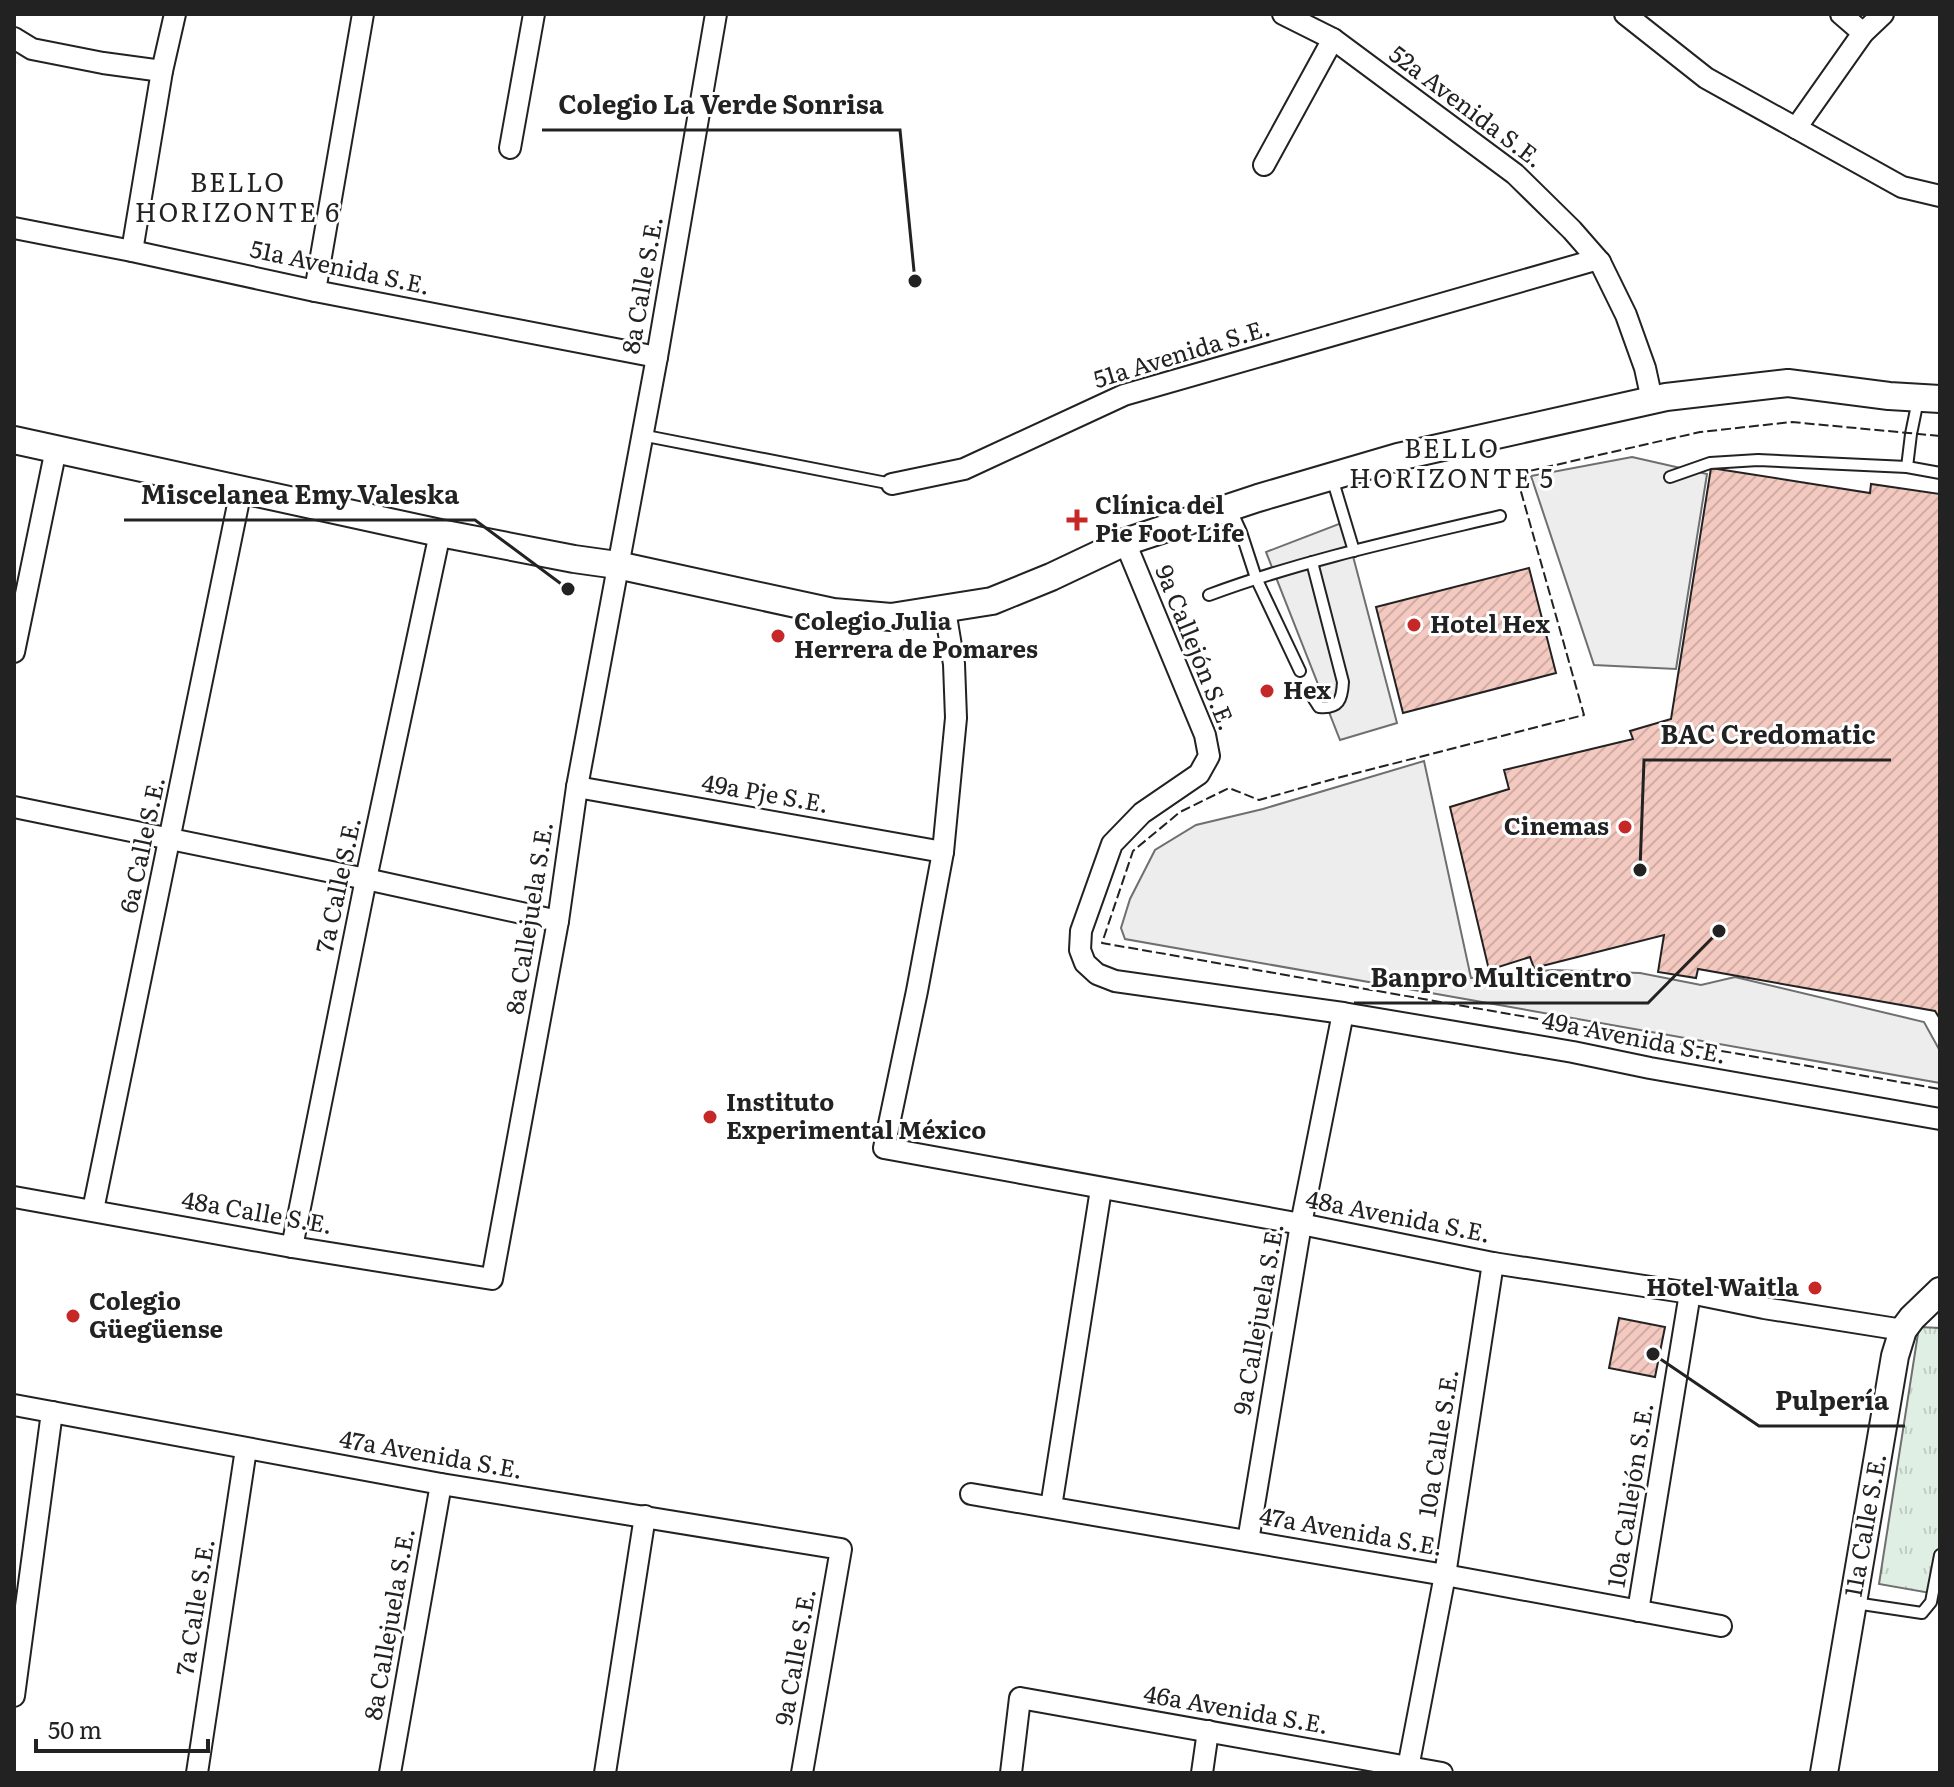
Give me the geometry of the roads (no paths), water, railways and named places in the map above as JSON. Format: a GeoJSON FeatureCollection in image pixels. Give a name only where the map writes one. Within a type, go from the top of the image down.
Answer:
{"type":"FeatureCollection","features":[{"type":"Feature","properties":{"kind":"street"},"geometry":{"type":"LineString","coordinates":[[132,251],[162,71],[175,14]]}},
{"type":"Feature","properties":{"kind":"street"},"geometry":{"type":"LineString","coordinates":[[315,291],[363,14]]}},
{"type":"Feature","properties":{"kind":"street"},"geometry":{"type":"LineString","coordinates":[[510,148],[534,14]]}},
{"type":"Feature","properties":{"kind":"street","name":"8a Calle S.E."},"geometry":{"type":"LineString","coordinates":[[617,565],[657,357],[716,14]]}},
{"type":"Feature","properties":{"kind":"street","name":"52a Avenida S.E."},"geometry":{"type":"LineString","coordinates":[[1283,14],[1333,39],[1515,174],[1600,262]]}},
{"type":"Feature","properties":{"kind":"street"},"geometry":{"type":"LineString","coordinates":[[1625,14],[1706,78],[1902,187],[1940,196]]}},
{"type":"Feature","properties":{"kind":"street"},"geometry":{"type":"LineString","coordinates":[[1841,14],[1863,33]]}},
{"type":"Feature","properties":{"kind":"street"},"geometry":{"type":"LineString","coordinates":[[1796,128],[1863,33],[1883,14]]}},
{"type":"Feature","properties":{"kind":"street"},"geometry":{"type":"LineString","coordinates":[[14,38],[32,49],[162,71]]}},
{"type":"Feature","properties":{"kind":"street"},"geometry":{"type":"LineString","coordinates":[[1264,165],[1333,39]]}},
{"type":"Feature","properties":{"kind":"street","name":"51a Avenida S.E."},"geometry":{"type":"LineString","coordinates":[[14,228],[315,291],[657,357]]}},
{"type":"Feature","properties":{"kind":"street","name":"51a Avenida S.E."},"geometry":{"type":"LineString","coordinates":[[892,484],[964,469],[1124,395],[1595,260],[1600,262]]}},
{"type":"Feature","properties":{"kind":"street"},"geometry":{"type":"LineString","coordinates":[[1600,262],[1626,315],[1645,368],[1652,400]]}},
{"type":"Feature","properties":{"kind":"street"},"geometry":{"type":"LineString","coordinates":[[14,440],[440,533],[617,565],[833,612],[891,617],[992,601],[1125,542],[1258,498],[1398,457],[1652,400],[1788,383],[1929,399]]}},
{"type":"Feature","properties":{"kind":"street"},"geometry":{"type":"LineString","coordinates":[[14,652],[56,449]]}},
{"type":"Feature","properties":{"kind":"street","name":"6a Calle S.E."},"geometry":{"type":"LineString","coordinates":[[93,1210],[241,490]]}},
{"type":"Feature","properties":{"kind":"street","name":"7a Calle S.E."},"geometry":{"type":"LineString","coordinates":[[292,1247],[440,533]]}},
{"type":"Feature","properties":{"kind":"street","name":"9a Callejón S.E."},"geometry":{"type":"LineString","coordinates":[[1085,963],[1080,950],[1081,931],[1112,844],[1142,813],[1199,774],[1209,756],[1205,735],[1125,542]]}},
{"type":"Feature","properties":{"kind":"street","name":"8a Callejuela S.E."},"geometry":{"type":"LineString","coordinates":[[492,1279],[558,921],[577,787],[617,565]]}},
{"type":"Feature","properties":{"kind":"street"},"geometry":{"type":"LineString","coordinates":[[943,852],[956,718],[954,664],[945,610]]}},
{"type":"Feature","properties":{"kind":"street","name":"49a Pje S.E."},"geometry":{"type":"LineString","coordinates":[[577,787],[943,852]]}},
{"type":"Feature","properties":{"kind":"street"},"geometry":{"type":"LineString","coordinates":[[14,807],[558,921]]}},
{"type":"Feature","properties":{"kind":"street","name":"48a Avenida S.E."},"geometry":{"type":"LineString","coordinates":[[943,852],[884,1148],[1301,1224],[1493,1263],[1903,1330]]}},
{"type":"Feature","properties":{"kind":"street","name":"49a Avenida S.E."},"geometry":{"type":"LineString","coordinates":[[1085,963],[1097,974],[1115,981],[1343,1013],[1940,1119]]}},
{"type":"Feature","properties":{"kind":"street","name":"9a Callejuela S.E."},"geometry":{"type":"LineString","coordinates":[[1248,1541],[1301,1224],[1343,1013]]}},
{"type":"Feature","properties":{"kind":"street"},"geometry":{"type":"LineString","coordinates":[[1051,1507],[1101,1189]]}},
{"type":"Feature","properties":{"kind":"street","name":"48a Calle S.E."},"geometry":{"type":"LineString","coordinates":[[14,1197],[492,1279]]}},
{"type":"Feature","properties":{"kind":"street","name":"10a Calle S.E."},"geometry":{"type":"LineString","coordinates":[[1407,1770],[1445,1575],[1493,1263]]}},
{"type":"Feature","properties":{"kind":"street","name":"10a Callejón S.E."},"geometry":{"type":"LineString","coordinates":[[1638,1611],[1690,1293]]}},
{"type":"Feature","properties":{"kind":"street","name":"11a Calle S.E."},"geometry":{"type":"LineString","coordinates":[[1824,1773],[1895,1356],[1903,1330],[1939,1293]]}},
{"type":"Feature","properties":{"kind":"street","name":"47a Avenida S.E."},"geometry":{"type":"LineString","coordinates":[[14,1405],[441,1484],[841,1549]]}},
{"type":"Feature","properties":{"kind":"street"},"geometry":{"type":"LineString","coordinates":[[14,1696],[52,1412]]}},
{"type":"Feature","properties":{"kind":"street","name":"7a Calle S.E."},"geometry":{"type":"LineString","coordinates":[[197,1773],[246,1449]]}},
{"type":"Feature","properties":{"kind":"street","name":"8a Callejuela S.E."},"geometry":{"type":"LineString","coordinates":[[390,1773],[441,1484]]}},
{"type":"Feature","properties":{"kind":"street","name":"47a Avenida S.E."},"geometry":{"type":"LineString","coordinates":[[971,1494],[1721,1626]]}},
{"type":"Feature","properties":{"kind":"street"},"geometry":{"type":"LineString","coordinates":[[605,1773],[645,1516]]}},
{"type":"Feature","properties":{"kind":"street","name":"9a Calle S.E."},"geometry":{"type":"LineString","coordinates":[[802,1773],[841,1549]]}},
{"type":"Feature","properties":{"kind":"street","name":"46a Avenida S.E."},"geometry":{"type":"LineString","coordinates":[[1011,1773],[1020,1698],[1407,1770],[1442,1773]]}},
{"type":"Feature","properties":{"kind":"street"},"geometry":{"type":"LineString","coordinates":[[1202,1773],[1208,1731]]}},
{"type":"Feature","properties":{"kind":"lane"},"geometry":{"type":"LineString","coordinates":[[1907,467],[1911,434],[1929,399]]}},
{"type":"Feature","properties":{"kind":"lane","name":"51a Avenida S.E."},"geometry":{"type":"LineString","coordinates":[[641,435],[892,484]]}},
{"type":"Feature","properties":{"kind":"lane"},"geometry":{"type":"LineString","coordinates":[[1670,477],[1710,463],[1758,460],[1907,467],[1940,473]]}},
{"type":"Feature","properties":{"kind":"lane"},"geometry":{"type":"LineString","coordinates":[[1332,476],[1354,551]]}},
{"type":"Feature","properties":{"kind":"lane"},"geometry":{"type":"LineString","coordinates":[[1230,508],[1256,578],[1300,671]]}},
{"type":"Feature","properties":{"kind":"lane"},"geometry":{"type":"LineString","coordinates":[[1209,595],[1312,562],[1500,516]]}},
{"type":"Feature","properties":{"kind":"lane"},"geometry":{"type":"LineString","coordinates":[[1310,693],[1319,707],[1327,708],[1338,703],[1343,682],[1312,562]]}},
{"type":"Feature","properties":{"kind":"lane"},"geometry":{"type":"LineString","coordinates":[[1853,1602],[1922,1613],[1931,1602],[1940,1555]]}},
{"type":"Feature","properties":{"kind":"place","name":"Colegio La Verde Sonrisa"},"geometry":{"type":"Point","coordinates":[915,281]}},
{"type":"Feature","properties":{"kind":"place","name":"Clínica del Pie Foot Life"},"geometry":{"type":"Point","coordinates":[1077,520]}},
{"type":"Feature","properties":{"kind":"place","name":"Miscelanea Emy Valeska"},"geometry":{"type":"Point","coordinates":[568,589]}},
{"type":"Feature","properties":{"kind":"place","name":"Hotel Hex"},"geometry":{"type":"Point","coordinates":[1414,625]}},
{"type":"Feature","properties":{"kind":"place","name":"Colegio Julia Herrera de Pomares"},"geometry":{"type":"Point","coordinates":[778,636]}},
{"type":"Feature","properties":{"kind":"place","name":"Hex"},"geometry":{"type":"Point","coordinates":[1267,691]}},
{"type":"Feature","properties":{"kind":"place","name":"Cinemas"},"geometry":{"type":"Point","coordinates":[1625,827]}},
{"type":"Feature","properties":{"kind":"place","name":"BAC Credomatic"},"geometry":{"type":"Point","coordinates":[1640,870]}},
{"type":"Feature","properties":{"kind":"place","name":"Banpro Multicentro"},"geometry":{"type":"Point","coordinates":[1719,931]}},
{"type":"Feature","properties":{"kind":"place","name":"Instituto Experimental México"},"geometry":{"type":"Point","coordinates":[710,1117]}},
{"type":"Feature","properties":{"kind":"place","name":"Hotel Waitla"},"geometry":{"type":"Point","coordinates":[1815,1288]}},
{"type":"Feature","properties":{"kind":"place","name":"Colegio Güegüense"},"geometry":{"type":"Point","coordinates":[73,1316]}},
{"type":"Feature","properties":{"kind":"place","name":"Pulpería"},"geometry":{"type":"Point","coordinates":[1653,1354]}},
{"type":"Feature","properties":{"kind":"district","name":"BELLO HORIZONTE 6"},"geometry":{"type":"Point","coordinates":[238,198]}},
{"type":"Feature","properties":{"kind":"district","name":"BELLO HORIZONTE 5"},"geometry":{"type":"Point","coordinates":[1452,464]}}]}
